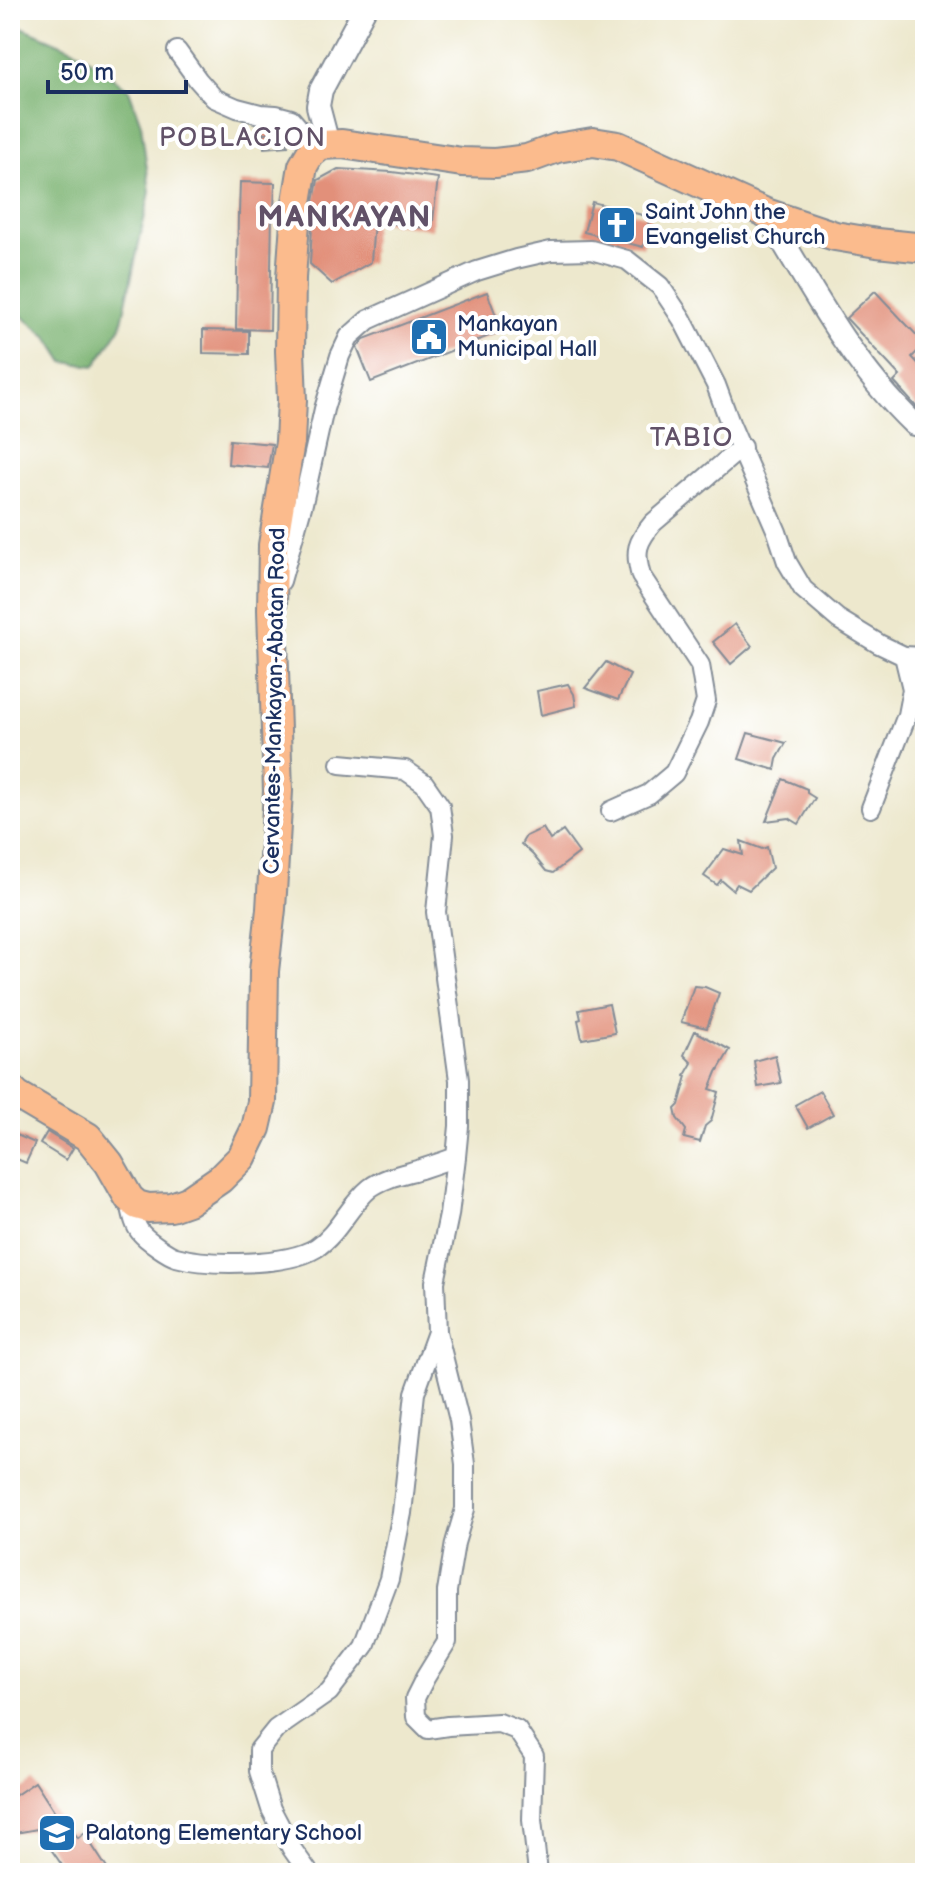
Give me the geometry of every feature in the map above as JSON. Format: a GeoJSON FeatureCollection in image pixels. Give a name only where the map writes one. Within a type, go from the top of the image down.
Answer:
{"type":"FeatureCollection","features":[{"type":"Feature","properties":{"kind":"main road"},"geometry":{"type":"LineString","coordinates":[[322,146],[353,145],[462,162],[495,163],[527,159],[557,148],[593,142],[618,146],[766,213],[835,236],[925,248]]}},
{"type":"Feature","properties":{"kind":"main road","name":"Cervantes-Mankayan-Abatan Road"},"geometry":{"type":"LineString","coordinates":[[129,1198],[137,1205],[159,1209],[188,1201],[235,1166],[250,1144],[262,1102],[264,971],[278,791],[273,545],[290,442],[290,309],[296,208],[303,166],[322,146]]}},
{"type":"Feature","properties":{"kind":"main road"},"geometry":{"type":"LineString","coordinates":[[10,1088],[88,1137],[109,1163],[129,1198]]}},
{"type":"Feature","properties":{"kind":"street"},"geometry":{"type":"LineString","coordinates":[[322,146],[318,106],[321,90],[364,10]]}},
{"type":"Feature","properties":{"kind":"street"},"geometry":{"type":"LineString","coordinates":[[177,51],[214,98],[237,108],[291,119],[322,146]]}},
{"type":"Feature","properties":{"kind":"street"},"geometry":{"type":"LineString","coordinates":[[766,213],[844,343],[897,408],[914,424],[925,425]]}},
{"type":"Feature","properties":{"kind":"street"},"geometry":{"type":"LineString","coordinates":[[272,610],[303,503],[324,409],[349,337],[368,320],[477,271],[551,251],[591,250],[627,260],[660,286],[682,319],[716,385],[787,562],[803,589],[838,619],[879,644],[904,656],[925,657]]}},
{"type":"Feature","properties":{"kind":"street"},"geometry":{"type":"LineString","coordinates":[[611,811],[649,794],[674,773],[706,701],[700,665],[641,576],[637,550],[653,523],[742,447]]}},
{"type":"Feature","properties":{"kind":"street"},"geometry":{"type":"LineString","coordinates":[[871,808],[907,715],[912,689],[904,656]]}},
{"type":"Feature","properties":{"kind":"street"},"geometry":{"type":"LineString","coordinates":[[340,764],[405,770],[424,783],[440,806],[444,835],[436,912],[459,1080],[459,1126],[449,1215],[435,1282],[437,1332],[459,1420],[465,1464],[465,1509],[455,1543],[447,1591],[447,1642],[415,1698],[416,1717],[428,1729],[499,1723],[517,1730],[534,1756],[532,1820],[538,1873]]}},
{"type":"Feature","properties":{"kind":"street"},"geometry":{"type":"LineString","coordinates":[[129,1198],[136,1227],[143,1236],[174,1256],[214,1262],[282,1259],[315,1249],[333,1233],[370,1188],[398,1174],[456,1157]]}},
{"type":"Feature","properties":{"kind":"street"},"geometry":{"type":"LineString","coordinates":[[309,1873],[271,1809],[259,1771],[259,1750],[276,1729],[329,1692],[364,1646],[389,1579],[402,1513],[415,1393],[437,1332]]}},
{"type":"Feature","properties":{"kind":"green space"},"geometry":{"type":"Polygon","coordinates":[[[10,22],[80,52],[129,90],[141,124],[150,192],[121,326],[95,366],[64,362],[48,337],[22,316],[10,325],[10,22]]]}},
{"type":"Feature","properties":{"kind":"building"},"geometry":{"type":"Polygon","coordinates":[[[286,132],[288,146],[264,148],[263,133],[286,132]]]}},
{"type":"Feature","properties":{"kind":"building"},"geometry":{"type":"Polygon","coordinates":[[[338,169],[438,178],[432,229],[374,221],[371,262],[332,284],[310,264],[313,207],[318,180],[338,169]]]}},
{"type":"Feature","properties":{"kind":"building"},"geometry":{"type":"Polygon","coordinates":[[[240,182],[275,183],[270,330],[236,329],[240,182]]]}},
{"type":"Feature","properties":{"kind":"building","name":"Saint John the Evangelist Church"},"geometry":{"type":"Polygon","coordinates":[[[592,202],[650,217],[643,247],[584,232],[592,202]]]}},
{"type":"Feature","properties":{"kind":"building"},"geometry":{"type":"Polygon","coordinates":[[[875,291],[925,344],[912,357],[925,371],[923,411],[894,382],[900,376],[846,318],[875,291]]]}},
{"type":"Feature","properties":{"kind":"building","name":"Mankayan Municipal Hall"},"geometry":{"type":"Polygon","coordinates":[[[487,292],[502,331],[371,382],[357,347],[364,339],[487,292]]]}},
{"type":"Feature","properties":{"kind":"building"},"geometry":{"type":"Polygon","coordinates":[[[203,330],[249,331],[249,354],[203,353],[203,330]]]}},
{"type":"Feature","properties":{"kind":"building"},"geometry":{"type":"Polygon","coordinates":[[[230,440],[272,444],[268,468],[228,464],[230,440]]]}},
{"type":"Feature","properties":{"kind":"building"},"geometry":{"type":"Polygon","coordinates":[[[735,624],[752,646],[731,664],[713,642],[735,624]]]}},
{"type":"Feature","properties":{"kind":"building"},"geometry":{"type":"Polygon","coordinates":[[[606,662],[630,675],[618,700],[585,688],[606,662]]]}},
{"type":"Feature","properties":{"kind":"building"},"geometry":{"type":"Polygon","coordinates":[[[568,684],[576,706],[541,715],[537,691],[568,684]]]}},
{"type":"Feature","properties":{"kind":"building"},"geometry":{"type":"Polygon","coordinates":[[[748,733],[786,743],[775,770],[739,759],[748,733]]]}},
{"type":"Feature","properties":{"kind":"building"},"geometry":{"type":"Polygon","coordinates":[[[783,779],[807,789],[807,793],[815,798],[799,824],[789,818],[766,821],[783,779]]]}},
{"type":"Feature","properties":{"kind":"building"},"geometry":{"type":"Polygon","coordinates":[[[543,828],[550,840],[563,831],[579,853],[553,873],[546,871],[521,844],[526,836],[543,828]]]}},
{"type":"Feature","properties":{"kind":"building"},"geometry":{"type":"Polygon","coordinates":[[[741,841],[762,849],[767,847],[772,868],[749,890],[737,884],[733,890],[721,880],[717,885],[704,876],[724,849],[743,855],[741,841]]]}},
{"type":"Feature","properties":{"kind":"building"},"geometry":{"type":"Polygon","coordinates":[[[694,986],[719,993],[707,1028],[681,1022],[694,986]]]}},
{"type":"Feature","properties":{"kind":"building"},"geometry":{"type":"Polygon","coordinates":[[[609,1004],[615,1033],[582,1039],[579,1010],[609,1004]]]}},
{"type":"Feature","properties":{"kind":"building"},"geometry":{"type":"Polygon","coordinates":[[[695,1031],[730,1050],[710,1089],[719,1092],[711,1121],[705,1126],[700,1142],[684,1138],[686,1130],[677,1118],[675,1109],[679,1105],[685,1075],[692,1063],[684,1055],[695,1031]]]}},
{"type":"Feature","properties":{"kind":"building"},"geometry":{"type":"Polygon","coordinates":[[[775,1055],[781,1083],[758,1087],[754,1061],[775,1055]]]}},
{"type":"Feature","properties":{"kind":"building"},"geometry":{"type":"Polygon","coordinates":[[[820,1091],[833,1114],[808,1128],[795,1105],[820,1091]]]}},
{"type":"Feature","properties":{"kind":"building"},"geometry":{"type":"Polygon","coordinates":[[[10,1132],[35,1143],[26,1163],[10,1156],[10,1132]]]}},
{"type":"Feature","properties":{"kind":"building"},"geometry":{"type":"Polygon","coordinates":[[[47,1132],[73,1148],[66,1160],[40,1144],[47,1132]]]}},
{"type":"Feature","properties":{"kind":"building"},"geometry":{"type":"Polygon","coordinates":[[[35,1782],[68,1833],[72,1830],[78,1838],[84,1833],[110,1873],[73,1873],[68,1866],[64,1868],[37,1829],[10,1834],[10,1799],[35,1782]]]}},
{"type":"Feature","properties":{"kind":"place","name":"Saint John the Evangelist Church"},"geometry":{"type":"Point","coordinates":[617,225]}},
{"type":"Feature","properties":{"kind":"place","name":"Mankayan Municipal Hall"},"geometry":{"type":"Point","coordinates":[429,337]}},
{"type":"Feature","properties":{"kind":"place","name":"Palatong Elementary School"},"geometry":{"type":"Point","coordinates":[57,1833]}},
{"type":"Feature","properties":{"kind":"district","name":"POBLACION"},"geometry":{"type":"Point","coordinates":[243,138]}},
{"type":"Feature","properties":{"kind":"district","name":"MANKAYAN"},"geometry":{"type":"Point","coordinates":[345,218]}},
{"type":"Feature","properties":{"kind":"district","name":"TABIO"},"geometry":{"type":"Point","coordinates":[692,438]}}]}
